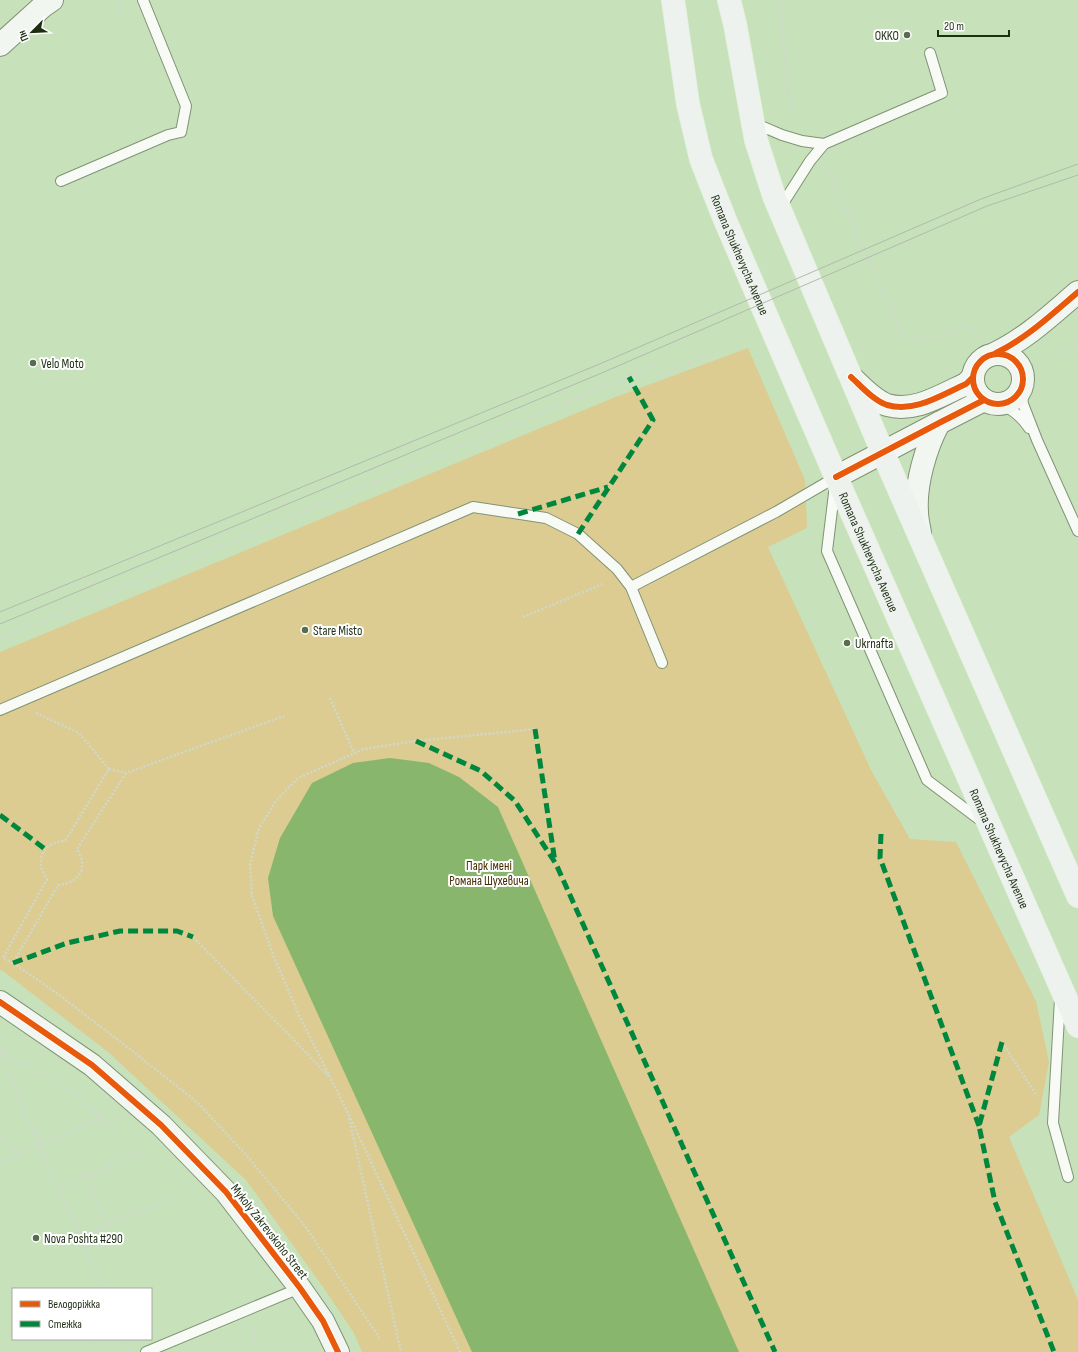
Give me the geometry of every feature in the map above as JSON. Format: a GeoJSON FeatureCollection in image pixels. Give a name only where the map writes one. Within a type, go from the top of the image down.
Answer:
{"type":"FeatureCollection","features":[{"type":"Feature","properties":{"kind":"main road","name":"Romana Shukhevycha Avenue"},"geometry":{"type":"LineString","coordinates":[[673,0],[688,104],[701,159],[725,220],[836,477],[1078,1026]]}},
{"type":"Feature","properties":{"kind":"main road"},"geometry":{"type":"LineString","coordinates":[[729,0],[735,24],[756,140],[774,196],[883,453],[1078,896]]}},
{"type":"Feature","properties":{"kind":"street"},"geometry":{"type":"LineString","coordinates":[[0,45],[42,7],[52,0]]}},
{"type":"Feature","properties":{"kind":"street"},"geometry":{"type":"LineString","coordinates":[[992,402],[978,395],[973,387],[973,370],[978,362],[991,348],[1014,344],[1027,335],[1078,292]]}},
{"type":"Feature","properties":{"kind":"street"},"geometry":{"type":"LineString","coordinates":[[836,477],[939,423],[992,402],[1009,402],[1016,397],[1022,382],[1023,350],[1027,335]]}},
{"type":"Feature","properties":{"kind":"street"},"geometry":{"type":"LineString","coordinates":[[991,348],[1008,355],[1015,360],[1020,366],[1022,382]]}},
{"type":"Feature","properties":{"kind":"street"},"geometry":{"type":"LineString","coordinates":[[851,376],[870,394],[886,405],[902,407],[917,406],[966,384],[972,378]]}},
{"type":"Feature","properties":{"kind":"street"},"geometry":{"type":"LineString","coordinates":[[921,538],[917,512],[919,485],[926,453],[939,423]]}},
{"type":"Feature","properties":{"kind":"street","name":"Mykoly Zakrevskoho Street"},"geometry":{"type":"LineString","coordinates":[[0,1002],[92,1065],[161,1125],[226,1192],[300,1288],[323,1321],[338,1352]]}},
{"type":"Feature","properties":{"kind":"lane"},"geometry":{"type":"LineString","coordinates":[[61,181],[168,135],[181,132],[186,106],[143,0]]}},
{"type":"Feature","properties":{"kind":"lane"},"geometry":{"type":"LineString","coordinates":[[780,209],[810,161],[824,144],[942,93],[930,54]]}},
{"type":"Feature","properties":{"kind":"lane"},"geometry":{"type":"LineString","coordinates":[[753,122],[782,135],[802,141],[824,144]]}},
{"type":"Feature","properties":{"kind":"lane"},"geometry":{"type":"LineString","coordinates":[[1022,382],[1023,404],[1037,440],[1078,531]]}},
{"type":"Feature","properties":{"kind":"lane"},"geometry":{"type":"LineString","coordinates":[[992,402],[1014,411],[1024,420],[1037,440]]}},
{"type":"Feature","properties":{"kind":"lane"},"geometry":{"type":"LineString","coordinates":[[631,587],[776,512],[836,477]]}},
{"type":"Feature","properties":{"kind":"lane"},"geometry":{"type":"LineString","coordinates":[[836,477],[827,551],[927,780],[991,829]]}},
{"type":"Feature","properties":{"kind":"lane"},"geometry":{"type":"LineString","coordinates":[[0,710],[473,507],[546,518],[578,534],[618,568],[631,587],[662,663]]}},
{"type":"Feature","properties":{"kind":"lane"},"geometry":{"type":"LineString","coordinates":[[1061,988],[1053,1123],[1068,1177]]}},
{"type":"Feature","properties":{"kind":"lane"},"geometry":{"type":"LineString","coordinates":[[146,1352],[300,1288]]}},
{"type":"Feature","properties":{"kind":"path"},"geometry":{"type":"LineString","coordinates":[[116,0],[123,13]]}},
{"type":"Feature","properties":{"kind":"path"},"geometry":{"type":"LineString","coordinates":[[780,0],[788,103],[802,141]]}},
{"type":"Feature","properties":{"kind":"path"},"geometry":{"type":"LineString","coordinates":[[829,172],[904,336],[926,340],[966,326],[991,348]]}},
{"type":"Feature","properties":{"kind":"path"},"geometry":{"type":"LineString","coordinates":[[1054,358],[1078,342]]}},
{"type":"Feature","properties":{"kind":"path"},"geometry":{"type":"LineString","coordinates":[[657,377],[706,356]]}},
{"type":"Feature","properties":{"kind":"path"},"geometry":{"type":"LineString","coordinates":[[0,639],[655,365]]}},
{"type":"Feature","properties":{"kind":"path"},"geometry":{"type":"LineString","coordinates":[[524,617],[603,584]]}},
{"type":"Feature","properties":{"kind":"path"},"geometry":{"type":"LineString","coordinates":[[330,698],[354,753]]}},
{"type":"Feature","properties":{"kind":"path"},"geometry":{"type":"LineString","coordinates":[[14,704],[79,733],[109,769],[126,773],[284,716]]}},
{"type":"Feature","properties":{"kind":"path"},"geometry":{"type":"LineString","coordinates":[[460,1352],[348,1113],[298,1015],[274,957],[252,896],[250,864],[260,828],[276,801],[298,778],[364,749],[416,741],[535,729]]}},
{"type":"Feature","properties":{"kind":"path"},"geometry":{"type":"LineString","coordinates":[[109,769],[65,842],[58,842],[50,845],[42,854],[40,866],[42,873],[47,879],[2,957],[58,994],[198,1104],[247,1156],[305,1226],[380,1338]]}},
{"type":"Feature","properties":{"kind":"path"},"geometry":{"type":"LineString","coordinates":[[13,963],[58,885],[73,882],[78,877],[82,870],[82,863],[77,849],[126,773]]}},
{"type":"Feature","properties":{"kind":"path"},"geometry":{"type":"LineString","coordinates":[[193,937],[331,1079]]}},
{"type":"Feature","properties":{"kind":"path"},"geometry":{"type":"LineString","coordinates":[[1002,1042],[1033,1092],[1054,1113]]}},
{"type":"Feature","properties":{"kind":"path"},"geometry":{"type":"LineString","coordinates":[[0,1052],[66,1087],[117,1130]]}},
{"type":"Feature","properties":{"kind":"path"},"geometry":{"type":"LineString","coordinates":[[0,1052],[103,1288]]}},
{"type":"Feature","properties":{"kind":"path"},"geometry":{"type":"LineString","coordinates":[[348,1113],[401,1352]]}},
{"type":"Feature","properties":{"kind":"path"},"geometry":{"type":"LineString","coordinates":[[0,1162],[102,1118]]}},
{"type":"Feature","properties":{"kind":"path"},"geometry":{"type":"LineString","coordinates":[[0,1140],[20,1153]]}},
{"type":"Feature","properties":{"kind":"path"},"geometry":{"type":"LineString","coordinates":[[59,1189],[140,1152]]}},
{"type":"Feature","properties":{"kind":"path"},"geometry":{"type":"LineString","coordinates":[[87,1176],[108,1225]]}},
{"type":"Feature","properties":{"kind":"path"},"geometry":{"type":"LineString","coordinates":[[80,1237],[180,1194]]}},
{"type":"Feature","properties":{"kind":"path"},"geometry":{"type":"LineString","coordinates":[[250,1309],[256,1352]]}},
{"type":"Feature","properties":{"kind":"path"},"geometry":{"type":"LineString","coordinates":[[86,1352],[92,1340]]}},
{"type":"Feature","properties":{"kind":"path"},"geometry":{"type":"LineString","coordinates":[[125,1340],[131,1352]]}},
{"type":"Feature","properties":{"kind":"green space","name":"Парк імені Романа Шухевича"},"geometry":{"type":"Polygon","coordinates":[[[748,348],[805,480],[807,528],[768,547],[872,772],[910,839],[956,842],[1036,1001],[1049,1062],[1039,1115],[1009,1137],[1078,1300],[1078,1352],[362,1352],[354,1333],[323,1287],[246,1180],[108,1052],[0,970],[0,652],[613,398],[748,348]]]}},
{"type":"Feature","properties":{"kind":"shaded area"},"geometry":{"type":"Polygon","coordinates":[[[390,758],[429,763],[459,777],[498,807],[739,1352],[472,1352],[273,916],[268,878],[280,838],[312,783],[353,763],[390,758]]]}},
{"type":"Feature","properties":{"kind":"tram line"},"geometry":{"type":"LineString","coordinates":[[0,612],[602,363],[981,199],[1078,164]]}},
{"type":"Feature","properties":{"kind":"tram line"},"geometry":{"type":"LineString","coordinates":[[0,624],[604,372],[987,206],[1078,175]]}},
{"type":"Feature","properties":{"kind":"marked path"},"geometry":{"type":"LineString","coordinates":[[578,534],[653,420],[629,377]]}},
{"type":"Feature","properties":{"kind":"marked path"},"geometry":{"type":"LineString","coordinates":[[518,514],[608,487]]}},
{"type":"Feature","properties":{"kind":"marked path"},"geometry":{"type":"LineString","coordinates":[[535,729],[555,862]]}},
{"type":"Feature","properties":{"kind":"marked path"},"geometry":{"type":"LineString","coordinates":[[416,741],[481,771],[515,801],[556,864],[775,1352]]}},
{"type":"Feature","properties":{"kind":"marked path"},"geometry":{"type":"LineString","coordinates":[[0,815],[45,849]]}},
{"type":"Feature","properties":{"kind":"marked path"},"geometry":{"type":"LineString","coordinates":[[881,834],[880,858],[979,1126]]}},
{"type":"Feature","properties":{"kind":"marked path"},"geometry":{"type":"LineString","coordinates":[[13,963],[67,943],[120,931],[177,931],[193,937]]}},
{"type":"Feature","properties":{"kind":"marked path"},"geometry":{"type":"LineString","coordinates":[[1002,1042],[979,1126],[995,1202],[1054,1352]]}},
{"type":"Feature","properties":{"kind":"cycle path"},"geometry":{"type":"LineString","coordinates":[[996,353],[1029,333],[1078,292]]}},
{"type":"Feature","properties":{"kind":"cycle path"},"geometry":{"type":"LineString","coordinates":[[1003,354],[1008,355],[1016,361],[1022,369],[1023,379],[1022,389],[1016,397],[1008,403],[993,404],[988,403],[980,397],[974,389],[973,374],[974,369],[980,361],[988,355],[1003,354]]}},
{"type":"Feature","properties":{"kind":"cycle path"},"geometry":{"type":"LineString","coordinates":[[851,377],[877,400],[887,405],[897,407],[908,407],[928,402],[966,384],[972,378]]}},
{"type":"Feature","properties":{"kind":"cycle path"},"geometry":{"type":"LineString","coordinates":[[836,477],[984,400]]}},
{"type":"Feature","properties":{"kind":"cycle path"},"geometry":{"type":"LineString","coordinates":[[0,1002],[92,1065],[161,1125],[226,1192],[300,1288],[323,1321],[338,1352]]}},
{"type":"Feature","properties":{"kind":"place","name":"OKKO"},"geometry":{"type":"Point","coordinates":[907,35]}},
{"type":"Feature","properties":{"kind":"place","name":"Velo Moto"},"geometry":{"type":"Point","coordinates":[33,363]}},
{"type":"Feature","properties":{"kind":"place","name":"Stare Misto"},"geometry":{"type":"Point","coordinates":[305,630]}},
{"type":"Feature","properties":{"kind":"place","name":"Ukrnafta"},"geometry":{"type":"Point","coordinates":[847,643]}},
{"type":"Feature","properties":{"kind":"place","name":"Nova Poshta #290"},"geometry":{"type":"Point","coordinates":[36,1238]}}]}
